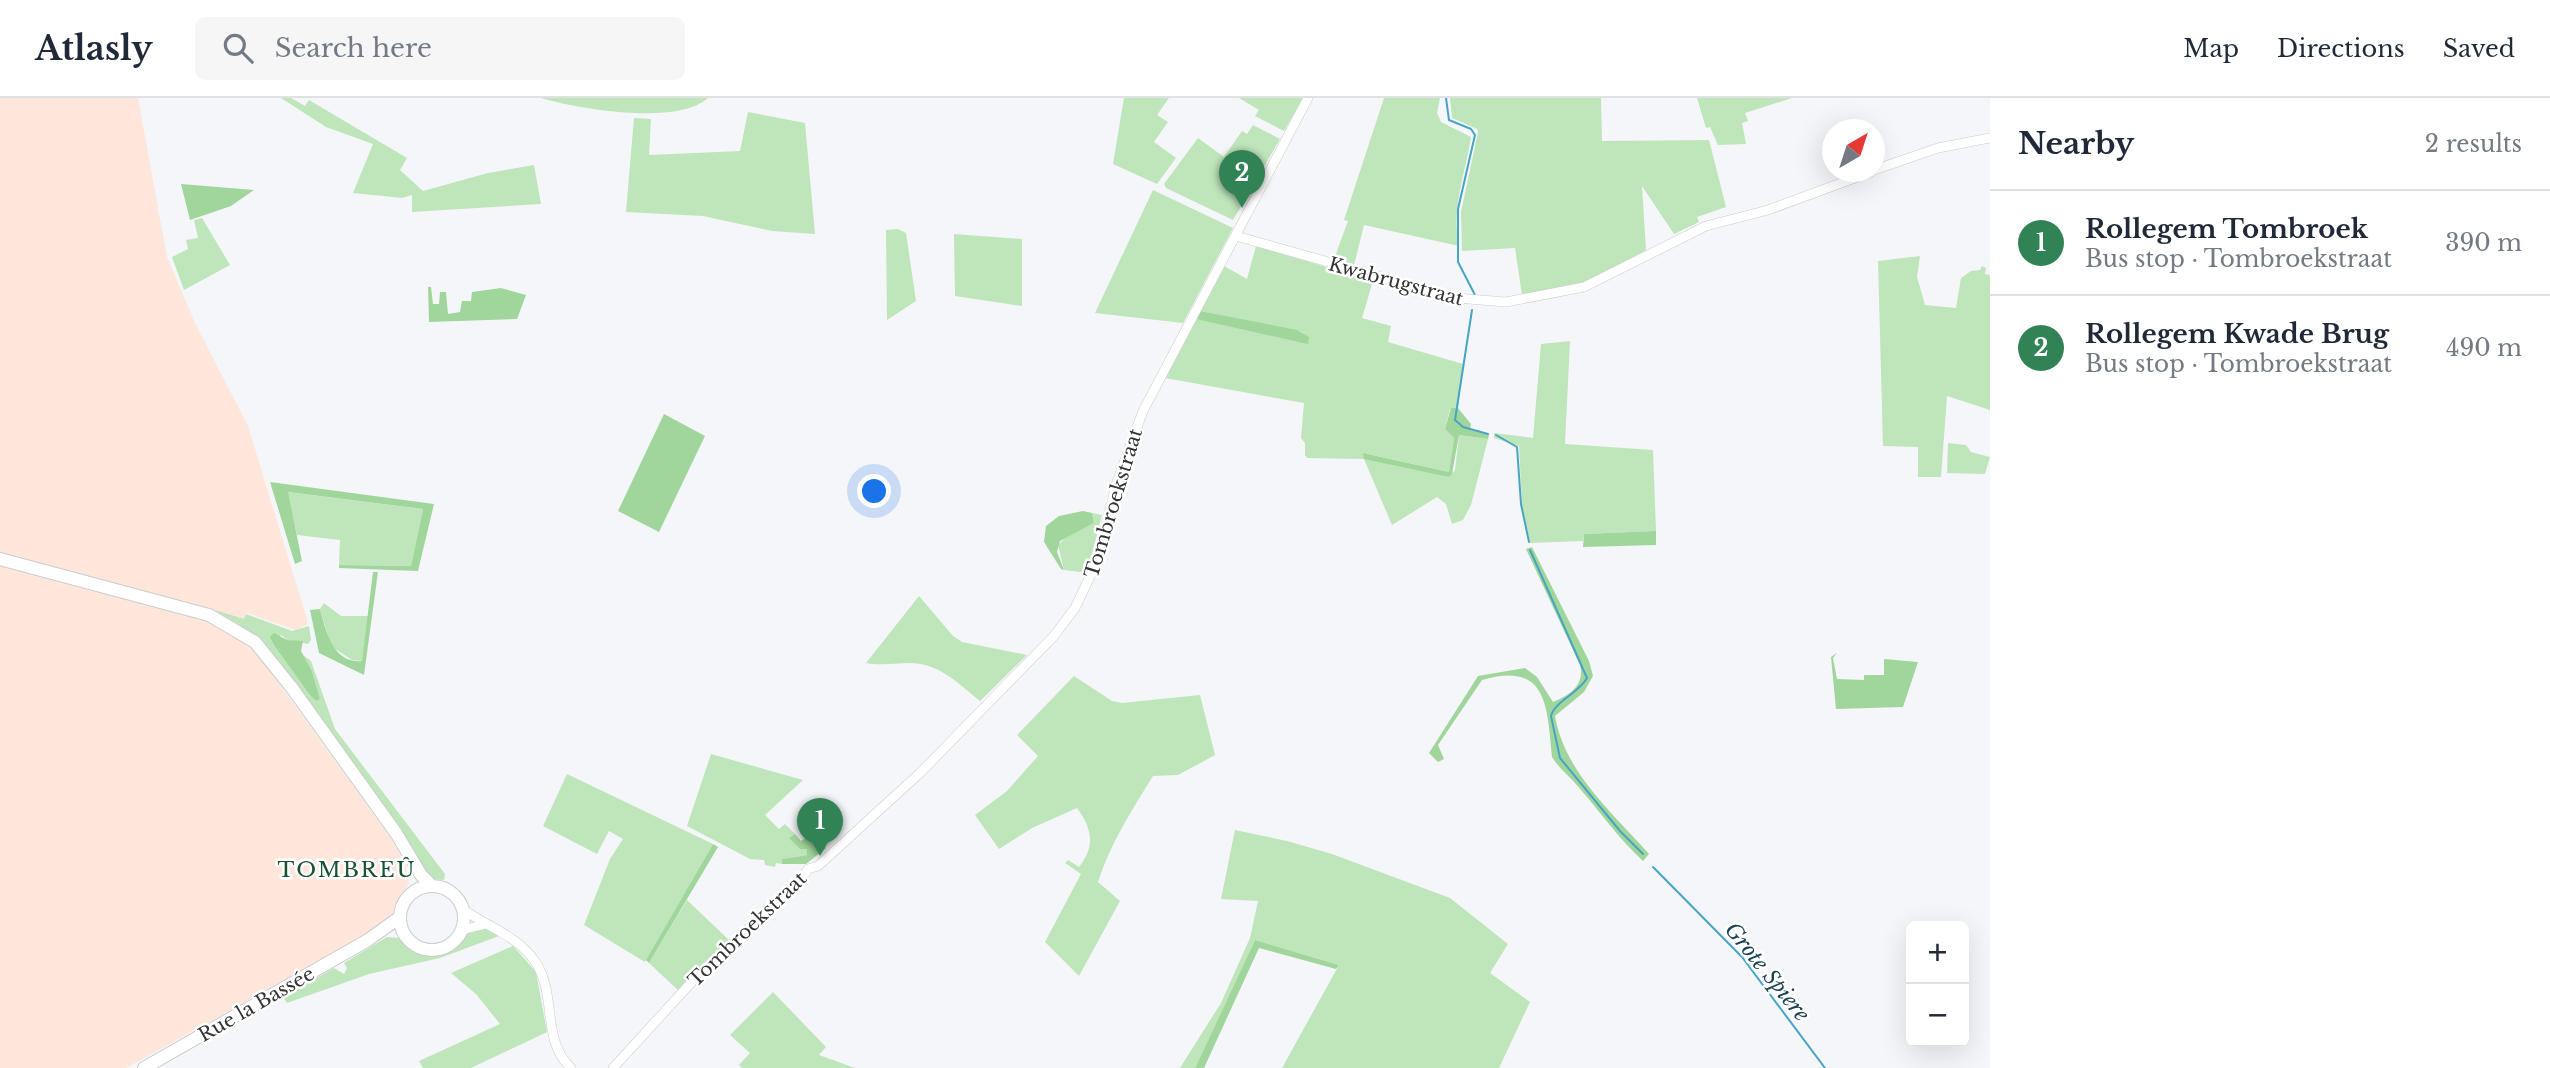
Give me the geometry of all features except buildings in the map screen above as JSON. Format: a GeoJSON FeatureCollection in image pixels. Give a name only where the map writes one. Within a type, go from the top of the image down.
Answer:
{"type":"FeatureCollection","features":[{"type":"Feature","properties":{"kind":"main road"},"geometry":{"type":"LineString","coordinates":[[0,559],[209,615],[255,642],[292,688],[396,833],[408,856],[432,886]]}},
{"type":"Feature","properties":{"kind":"main road"},"geometry":{"type":"LineString","coordinates":[[408,856],[411,894]]}},
{"type":"Feature","properties":{"kind":"main road"},"geometry":{"type":"LineString","coordinates":[[432,886],[446,889],[455,896],[463,909],[462,930],[454,942],[436,950],[420,947],[407,937],[400,917],[403,905],[411,894],[432,886]]}},
{"type":"Feature","properties":{"kind":"main road","name":"Rue la Bassée"},"geometry":{"type":"LineString","coordinates":[[144,1068],[368,940],[400,917]]}},
{"type":"Feature","properties":{"kind":"main road","name":"Rue la Bassée"},"geometry":{"type":"LineString","coordinates":[[368,940],[388,934],[407,937]]}},
{"type":"Feature","properties":{"kind":"street","name":"Tombroekstraat"},"geometry":{"type":"LineString","coordinates":[[613,1068],[700,973],[800,881],[802,874],[818,866],[889,799],[908,777],[929,761],[1053,638],[1081,598],[1096,564],[1117,482],[1140,418],[1308,98]]}},
{"type":"Feature","properties":{"kind":"street","name":"Kwabrugstraat"},"geometry":{"type":"LineString","coordinates":[[1885,167],[1938,148],[1990,138]]}},
{"type":"Feature","properties":{"kind":"street","name":"Kwabrugstraat"},"geometry":{"type":"LineString","coordinates":[[1236,236],[1456,299],[1506,302],[1584,287],[1609,277],[1690,233],[1769,210],[1844,182]]}},
{"type":"Feature","properties":{"kind":"street"},"geometry":{"type":"LineString","coordinates":[[463,909],[491,924],[527,952],[540,970],[548,992],[554,1042],[571,1068]]}},
{"type":"Feature","properties":{"kind":"street"},"geometry":{"type":"LineString","coordinates":[[462,930],[478,924],[491,924]]}},
{"type":"Feature","properties":{"kind":"shaded area"},"geometry":{"type":"Polygon","coordinates":[[[0,98],[138,98],[167,257],[195,323],[248,426],[307,625],[296,630],[247,613],[245,619],[259,629],[262,660],[388,834],[405,863],[409,883],[389,923],[126,1068],[0,1068],[0,98]]]}},
{"type":"Feature","properties":{"kind":"green space"},"geometry":{"type":"Polygon","coordinates":[[[281,98],[291,98],[305,106],[309,100],[407,158],[400,170],[423,191],[488,173],[534,165],[541,204],[412,212],[412,195],[402,198],[353,193],[373,144],[326,127],[281,98]]]}},
{"type":"Feature","properties":{"kind":"green space"},"geometry":{"type":"Polygon","coordinates":[[[541,98],[708,98],[693,106],[674,111],[627,113],[579,107],[541,98]]]}},
{"type":"Feature","properties":{"kind":"green space"},"geometry":{"type":"Polygon","coordinates":[[[1124,98],[1169,98],[1157,115],[1168,122],[1154,142],[1176,158],[1157,184],[1113,164],[1124,98]]]}},
{"type":"Feature","properties":{"kind":"green space"},"geometry":{"type":"Polygon","coordinates":[[[1239,98],[1303,98],[1284,131],[1255,116],[1259,110],[1239,98]]]}},
{"type":"Feature","properties":{"kind":"green space"},"geometry":{"type":"Polygon","coordinates":[[[1384,98],[1440,98],[1437,113],[1441,122],[1471,137],[1458,205],[1459,246],[1364,225],[1354,265],[1334,259],[1384,98]]]}},
{"type":"Feature","properties":{"kind":"green space"},"geometry":{"type":"Polygon","coordinates":[[[1450,98],[1601,98],[1602,141],[1709,140],[1726,207],[1697,217],[1699,222],[1674,234],[1642,186],[1646,250],[1588,282],[1522,295],[1515,248],[1462,251],[1461,212],[1478,132],[1477,129],[1452,118],[1450,98]]]}},
{"type":"Feature","properties":{"kind":"green space"},"geometry":{"type":"Polygon","coordinates":[[[1697,98],[1792,98],[1745,113],[1748,121],[1742,123],[1746,144],[1718,145],[1710,127],[1706,128],[1697,98]]]}},
{"type":"Feature","properties":{"kind":"green space"},"geometry":{"type":"Polygon","coordinates":[[[748,112],[805,123],[815,234],[772,231],[703,216],[626,212],[634,118],[651,119],[649,155],[740,151],[748,112]]]}},
{"type":"Feature","properties":{"kind":"green space"},"geometry":{"type":"Polygon","coordinates":[[[1253,125],[1280,139],[1233,220],[1166,188],[1164,184],[1198,138],[1224,157],[1242,131],[1247,134],[1253,125]]]}},
{"type":"Feature","properties":{"kind":"green space"},"geometry":{"type":"Polygon","coordinates":[[[181,184],[254,190],[231,206],[190,220],[181,184]]]}},
{"type":"Feature","properties":{"kind":"green space"},"geometry":{"type":"Polygon","coordinates":[[[1153,190],[1233,228],[1183,323],[1095,313],[1153,190]]]}},
{"type":"Feature","properties":{"kind":"green space"},"geometry":{"type":"Polygon","coordinates":[[[202,218],[230,265],[184,290],[172,257],[188,249],[186,240],[198,238],[194,220],[202,218]]]}},
{"type":"Feature","properties":{"kind":"green space"},"geometry":{"type":"Polygon","coordinates":[[[898,229],[906,233],[916,301],[887,320],[886,230],[898,229]]]}},
{"type":"Feature","properties":{"kind":"green space"},"geometry":{"type":"Polygon","coordinates":[[[954,234],[1022,239],[1022,306],[955,296],[954,234]]]}},
{"type":"Feature","properties":{"kind":"green space"},"geometry":{"type":"Polygon","coordinates":[[[1256,246],[1373,281],[1362,318],[1391,326],[1388,342],[1463,364],[1458,408],[1450,409],[1445,429],[1454,438],[1449,472],[1364,453],[1449,477],[1455,470],[1459,435],[1488,439],[1471,505],[1463,520],[1452,524],[1446,504],[1437,497],[1392,525],[1364,459],[1307,458],[1305,443],[1301,438],[1304,403],[1165,378],[1196,319],[1306,333],[1200,311],[1224,266],[1247,279],[1256,246]]]}},
{"type":"Feature","properties":{"kind":"green space"},"geometry":{"type":"Polygon","coordinates":[[[1920,256],[1917,277],[1925,305],[1956,308],[1961,278],[1971,271],[1980,270],[1982,266],[1986,268],[1985,274],[1990,275],[1990,410],[1947,396],[1941,477],[1918,477],[1918,447],[1883,446],[1878,261],[1920,256]]]}},
{"type":"Feature","properties":{"kind":"green space"},"geometry":{"type":"Polygon","coordinates":[[[428,287],[431,287],[433,304],[439,304],[440,292],[446,292],[448,314],[460,312],[462,301],[471,301],[472,292],[501,288],[526,295],[517,319],[429,322],[428,287]]]}},
{"type":"Feature","properties":{"kind":"green space"},"geometry":{"type":"Polygon","coordinates":[[[1200,311],[1297,330],[1309,337],[1308,344],[1196,319],[1200,311]]]}},
{"type":"Feature","properties":{"kind":"green space"},"geometry":{"type":"Polygon","coordinates":[[[1570,341],[1565,444],[1653,450],[1656,531],[1584,534],[1583,541],[1530,543],[1522,505],[1519,446],[1494,438],[1494,433],[1533,438],[1541,344],[1570,341]]]}},
{"type":"Feature","properties":{"kind":"green space"},"geometry":{"type":"Polygon","coordinates":[[[1451,408],[1458,408],[1471,424],[1470,430],[1489,435],[1488,439],[1459,435],[1452,474],[1449,477],[1364,459],[1363,453],[1449,472],[1454,438],[1445,429],[1451,408]]]}},
{"type":"Feature","properties":{"kind":"green space"},"geometry":{"type":"Polygon","coordinates":[[[664,414],[705,436],[659,532],[618,511],[664,414]]]}},
{"type":"Feature","properties":{"kind":"green space"},"geometry":{"type":"Polygon","coordinates":[[[1948,443],[1966,445],[1971,452],[1990,457],[1985,474],[1947,473],[1948,443]]]}},
{"type":"Feature","properties":{"kind":"green space"},"geometry":{"type":"Polygon","coordinates":[[[270,482],[434,504],[418,571],[339,568],[339,565],[411,566],[423,509],[288,492],[302,561],[295,564],[270,482]]]}},
{"type":"Feature","properties":{"kind":"green space"},"geometry":{"type":"Polygon","coordinates":[[[287,492],[423,509],[411,566],[339,565],[340,540],[297,535],[287,492]]]}},
{"type":"Feature","properties":{"kind":"green space"},"geometry":{"type":"Polygon","coordinates":[[[1083,511],[1092,513],[1094,523],[1060,541],[1057,552],[1064,570],[1061,569],[1044,542],[1046,526],[1059,516],[1083,511]]]}},
{"type":"Feature","properties":{"kind":"green space"},"geometry":{"type":"Polygon","coordinates":[[[1092,513],[1102,515],[1087,573],[1064,570],[1058,545],[1065,538],[1094,523],[1092,513]]]}},
{"type":"Feature","properties":{"kind":"green space"},"geometry":{"type":"Polygon","coordinates":[[[1656,531],[1656,545],[1583,547],[1584,534],[1656,531]]]}},
{"type":"Feature","properties":{"kind":"green space"},"geometry":{"type":"Polygon","coordinates":[[[1532,547],[1589,661],[1593,676],[1584,692],[1555,716],[1560,737],[1592,791],[1649,854],[1643,861],[1552,757],[1545,705],[1540,692],[1531,682],[1520,677],[1503,676],[1482,680],[1438,745],[1444,759],[1438,762],[1429,753],[1478,676],[1525,668],[1537,677],[1553,702],[1565,696],[1578,684],[1580,665],[1526,549],[1532,547]]]}},
{"type":"Feature","properties":{"kind":"green space"},"geometry":{"type":"Polygon","coordinates":[[[373,572],[378,572],[364,675],[319,653],[310,610],[320,609],[328,636],[338,652],[352,661],[362,661],[373,572]]]}},
{"type":"Feature","properties":{"kind":"green space"},"geometry":{"type":"Polygon","coordinates":[[[919,596],[953,636],[962,642],[1027,655],[980,701],[948,676],[930,667],[910,663],[866,663],[919,596]]]}},
{"type":"Feature","properties":{"kind":"green space"},"geometry":{"type":"Polygon","coordinates":[[[324,603],[341,616],[369,616],[362,661],[352,660],[331,646],[320,609],[324,603]]]}},
{"type":"Feature","properties":{"kind":"green space"},"geometry":{"type":"Polygon","coordinates":[[[215,610],[244,619],[246,614],[292,631],[309,626],[311,640],[308,644],[287,640],[281,635],[274,645],[320,699],[312,671],[303,655],[311,661],[335,729],[445,874],[444,880],[431,879],[272,652],[251,632],[215,610]]]}},
{"type":"Feature","properties":{"kind":"green space"},"geometry":{"type":"Polygon","coordinates":[[[274,633],[287,640],[303,641],[301,651],[312,671],[320,699],[316,701],[310,695],[274,645],[270,637],[274,633]]]}},
{"type":"Feature","properties":{"kind":"green space"},"geometry":{"type":"Polygon","coordinates":[[[1837,653],[1833,658],[1837,679],[1864,680],[1864,675],[1884,675],[1884,659],[1918,662],[1903,707],[1836,709],[1831,657],[1837,653]]]}},
{"type":"Feature","properties":{"kind":"green space"},"geometry":{"type":"Polygon","coordinates":[[[1074,676],[1112,701],[1122,703],[1200,695],[1215,755],[1178,775],[1153,776],[1145,789],[1115,841],[1098,882],[1120,901],[1079,976],[1045,942],[1081,874],[1065,863],[1068,860],[1079,867],[1090,844],[1089,830],[1077,808],[1032,828],[999,849],[975,815],[1007,791],[1038,756],[1017,735],[1074,676]]]}},
{"type":"Feature","properties":{"kind":"green space"},"geometry":{"type":"Polygon","coordinates":[[[711,754],[803,780],[765,815],[779,829],[785,824],[795,834],[790,838],[807,849],[807,855],[782,859],[782,864],[776,863],[775,867],[765,865],[764,860],[750,859],[687,826],[711,754]]]}},
{"type":"Feature","properties":{"kind":"green space"},"geometry":{"type":"Polygon","coordinates":[[[567,774],[713,844],[645,962],[584,925],[610,859],[623,839],[609,831],[597,854],[543,826],[567,774]]]}},
{"type":"Feature","properties":{"kind":"green space"},"geometry":{"type":"Polygon","coordinates":[[[1235,830],[1332,854],[1450,898],[1508,944],[1490,973],[1530,1002],[1499,1068],[1282,1068],[1339,965],[1255,940],[1195,1068],[1180,1068],[1221,1003],[1250,938],[1258,901],[1221,899],[1235,830]]]}},
{"type":"Feature","properties":{"kind":"green space"},"geometry":{"type":"Polygon","coordinates":[[[795,834],[801,841],[808,836],[826,848],[806,864],[782,864],[782,859],[807,855],[807,849],[800,849],[789,838],[795,834]]]}},
{"type":"Feature","properties":{"kind":"green space"},"geometry":{"type":"Polygon","coordinates":[[[713,844],[718,847],[649,963],[646,960],[713,844]]]}},
{"type":"Feature","properties":{"kind":"green space"},"geometry":{"type":"Polygon","coordinates":[[[687,900],[730,941],[679,991],[649,963],[687,900]]]}},
{"type":"Feature","properties":{"kind":"green space"},"geometry":{"type":"Polygon","coordinates":[[[483,926],[499,936],[440,958],[369,974],[287,1003],[283,997],[334,968],[344,974],[347,968],[344,963],[387,937],[399,938],[422,953],[440,954],[454,946],[466,931],[483,926]]]}},
{"type":"Feature","properties":{"kind":"green space"},"geometry":{"type":"Polygon","coordinates":[[[1255,940],[1339,965],[1336,969],[1259,948],[1204,1068],[1195,1068],[1255,940]]]}},
{"type":"Feature","properties":{"kind":"green space"},"geometry":{"type":"Polygon","coordinates":[[[513,946],[536,972],[547,1032],[471,1068],[423,1068],[419,1061],[500,1024],[476,994],[451,973],[513,946]]]}},
{"type":"Feature","properties":{"kind":"green space"},"geometry":{"type":"Polygon","coordinates":[[[773,992],[826,1047],[819,1055],[855,1068],[742,1068],[739,1065],[750,1053],[730,1035],[773,992]]]}},
{"type":"Feature","properties":{"kind":"waterway","name":"Grote Spiere"},"geometry":{"type":"LineString","coordinates":[[1446,98],[1449,120],[1471,129],[1475,135],[1458,209],[1458,262],[1475,295]]}},
{"type":"Feature","properties":{"kind":"waterway","name":"Grote Spiere"},"geometry":{"type":"LineString","coordinates":[[1472,310],[1455,420],[1463,427],[1488,434]]}},
{"type":"Feature","properties":{"kind":"waterway","name":"Grote Spiere"},"geometry":{"type":"LineString","coordinates":[[1496,435],[1517,447],[1521,504],[1529,542]]}},
{"type":"Feature","properties":{"kind":"waterway","name":"Grote Spiere"},"geometry":{"type":"LineString","coordinates":[[1530,550],[1587,678],[1557,706],[1551,716],[1560,758],[1620,831],[1643,854]]}},
{"type":"Feature","properties":{"kind":"waterway","name":"Grote Spiere"},"geometry":{"type":"LineString","coordinates":[[1653,867],[1742,957],[1825,1068]]}},
{"type":"Feature","properties":{"kind":"place","name":"Rollegem Kwade Brug"},"geometry":{"type":"Point","coordinates":[1242,208]}},
{"type":"Feature","properties":{"kind":"place","name":"Rollegem Tombroek"},"geometry":{"type":"Point","coordinates":[820,856]}},
{"type":"Feature","properties":{"kind":"district","name":"TOMBREÛ"},"geometry":{"type":"Point","coordinates":[347,870]}}]}
